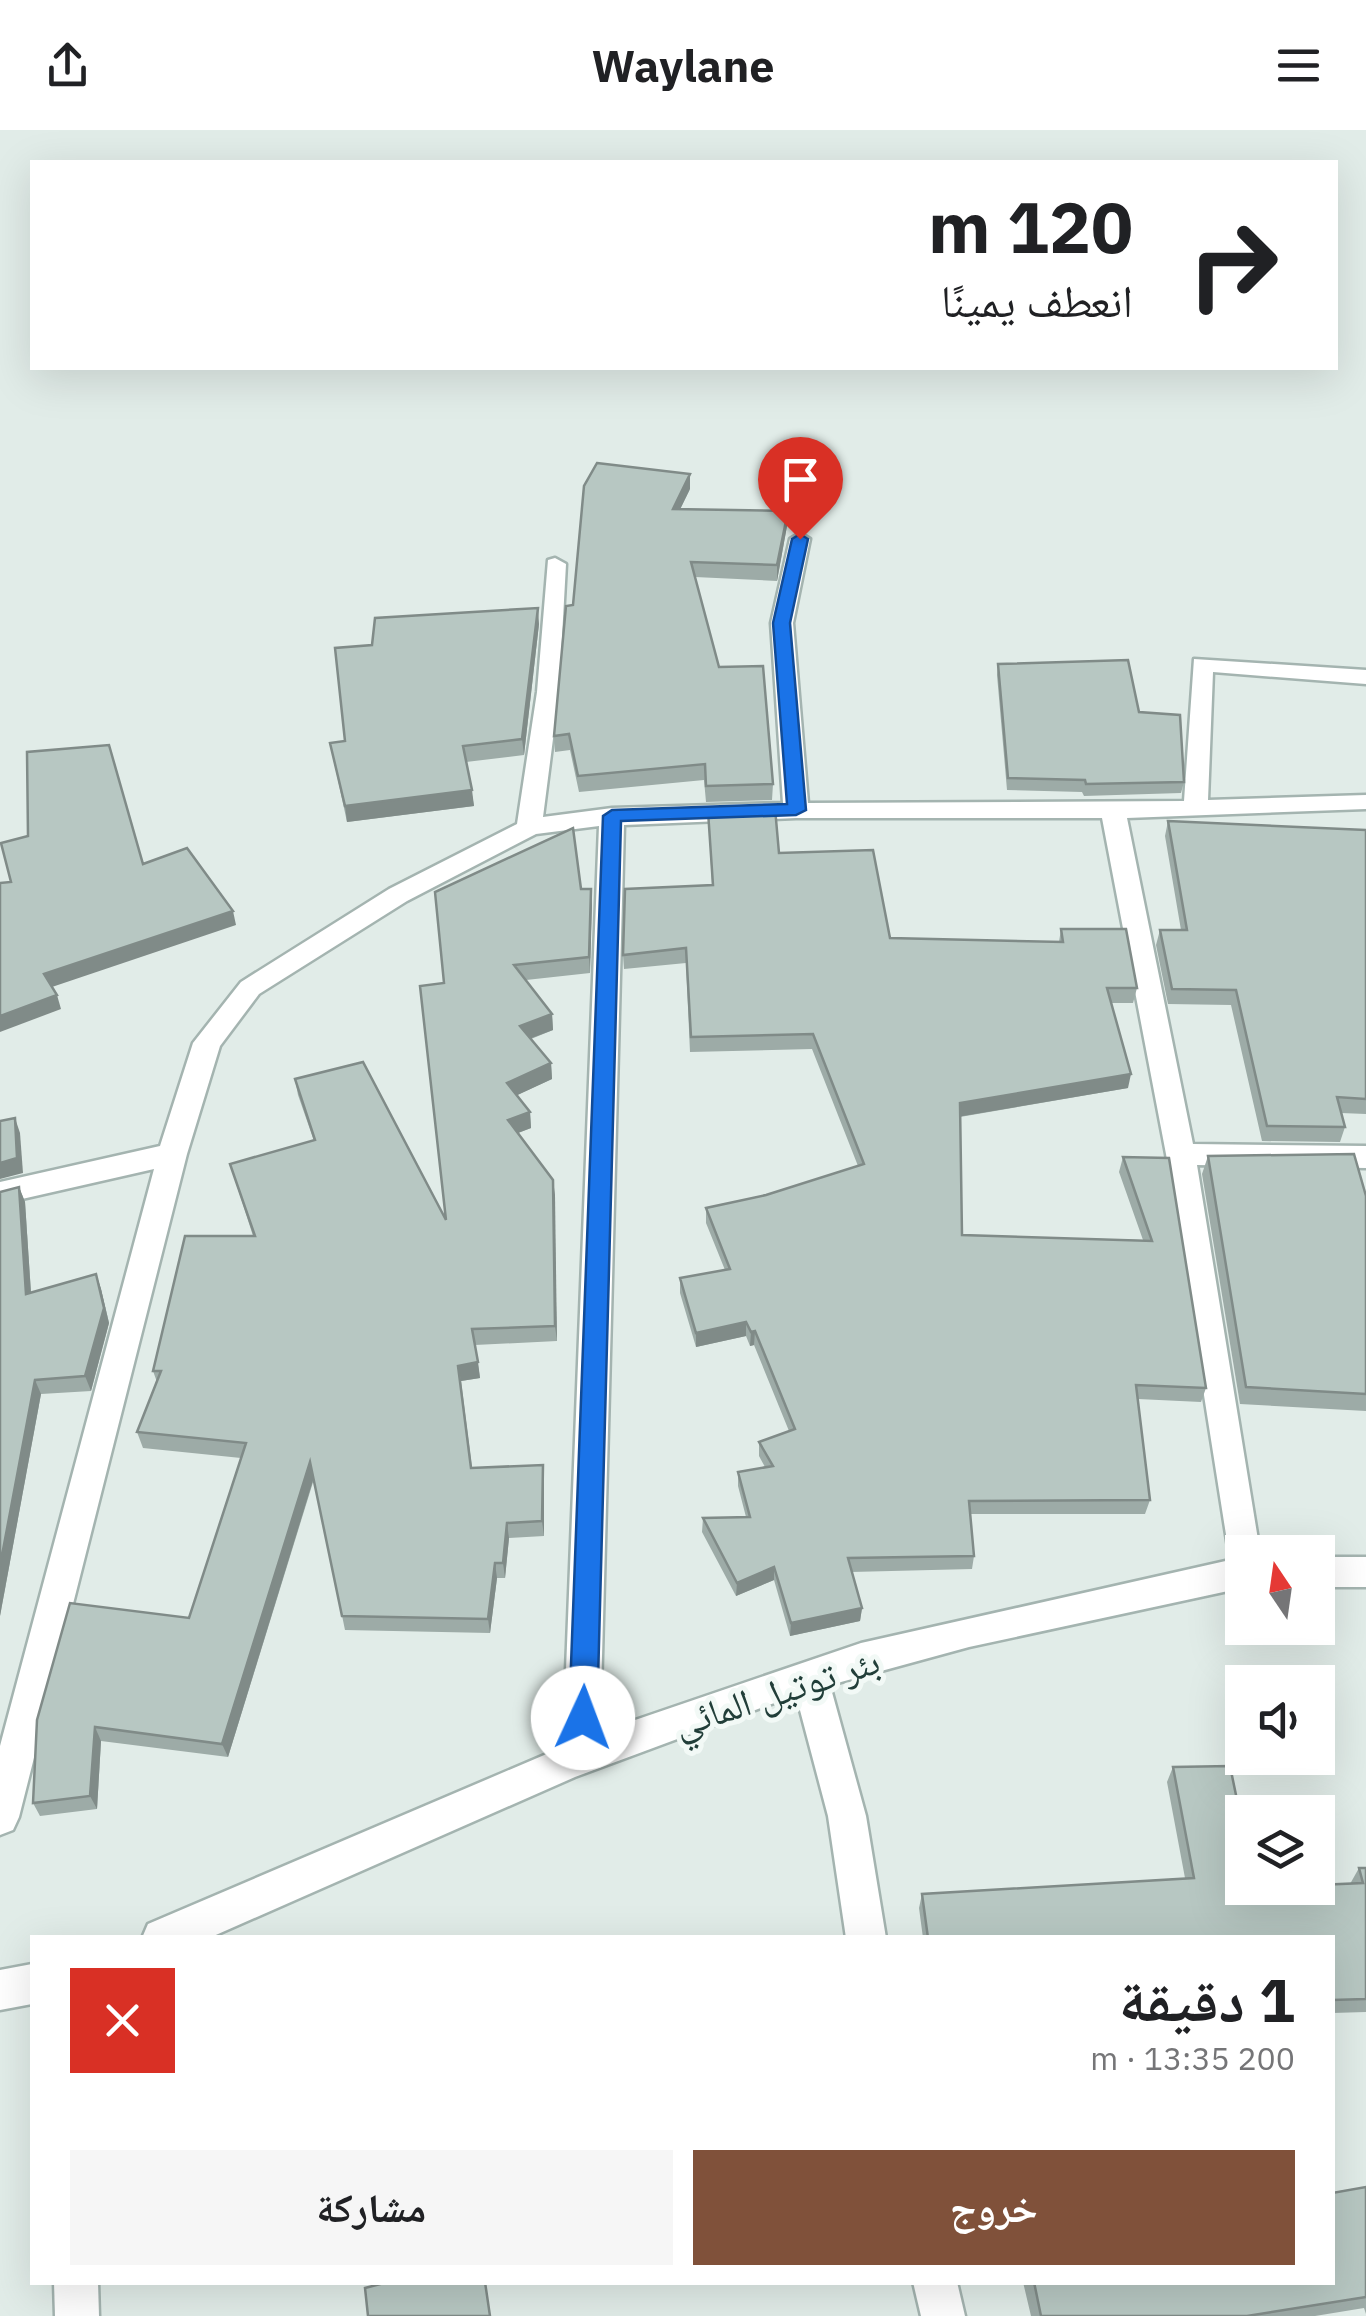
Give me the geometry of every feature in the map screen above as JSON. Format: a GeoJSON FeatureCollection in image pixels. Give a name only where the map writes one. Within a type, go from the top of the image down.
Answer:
{"type":"FeatureCollection","features":[{"type":"Feature","properties":{"kind":"street"},"geometry":{"type":"LineString","coordinates":[[796,810],[782,623],[800,539]]}},
{"type":"Feature","properties":{"kind":"street"},"geometry":{"type":"LineString","coordinates":[[528,828],[548,692],[554,564]]}},
{"type":"Feature","properties":{"kind":"street"},"geometry":{"type":"LineString","coordinates":[[1196,805],[1202,664],[1356,677],[1366,698]]}},
{"type":"Feature","properties":{"kind":"street"},"geometry":{"type":"LineString","coordinates":[[0,1817],[172,1154],[207,1043],[250,988],[398,895],[528,828],[612,816],[796,810],[1114,810],[1366,802]]}},
{"type":"Feature","properties":{"kind":"street"},"geometry":{"type":"LineString","coordinates":[[1114,810],[1181,1154],[1239,1535]]}},
{"type":"Feature","properties":{"kind":"street"},"geometry":{"type":"LineString","coordinates":[[581,1757],[612,816]]}},
{"type":"Feature","properties":{"kind":"street"},"geometry":{"type":"LineString","coordinates":[[0,1192],[172,1154]]}},
{"type":"Feature","properties":{"kind":"street"},"geometry":{"type":"LineString","coordinates":[[1181,1154],[1366,1158]]}},
{"type":"Feature","properties":{"kind":"street"},"geometry":{"type":"LineString","coordinates":[[1335,1572],[1366,1572]]}},
{"type":"Feature","properties":{"kind":"street","name":"بئر توتيل المائي"},"geometry":{"type":"LineString","coordinates":[[169,1935],[581,1757],[808,1675],[1056,1612],[1225,1577]]}},
{"type":"Feature","properties":{"kind":"street"},"geometry":{"type":"LineString","coordinates":[[808,1675],[847,1816],[866,1935]]}},
{"type":"Feature","properties":{"kind":"street"},"geometry":{"type":"LineString","coordinates":[[0,1990],[30,1984]]}},
{"type":"Feature","properties":{"kind":"street"},"geometry":{"type":"LineString","coordinates":[[76,2285],[77,2316]]}},
{"type":"Feature","properties":{"kind":"street"},"geometry":{"type":"LineString","coordinates":[[936,2285],[943,2316]]}},
{"type":"Feature","properties":{"kind":"building"},"geometry":{"type":"Polygon","coordinates":[[[597,463],[690,474],[673,509],[788,511],[777,565],[691,562],[719,667],[763,666],[773,784],[706,786],[705,764],[578,776],[569,734],[554,736],[566,606],[573,605],[584,486],[597,463]]]}},
{"type":"Feature","properties":{"kind":"building"},"geometry":{"type":"Polygon","coordinates":[[[538,608],[522,739],[463,746],[472,790],[345,806],[330,743],[345,741],[335,648],[372,645],[375,618],[538,608]]]}},
{"type":"Feature","properties":{"kind":"building"},"geometry":{"type":"Polygon","coordinates":[[[1128,660],[1139,712],[1180,715],[1184,782],[1086,784],[1085,780],[1008,778],[998,664],[1128,660]]]}},
{"type":"Feature","properties":{"kind":"building"},"geometry":{"type":"Polygon","coordinates":[[[109,745],[143,864],[187,848],[233,911],[44,974],[57,995],[0,1016],[0,883],[11,882],[1,843],[28,836],[27,752],[109,745]]]}},
{"type":"Feature","properties":{"kind":"building"},"geometry":{"type":"Polygon","coordinates":[[[775,808],[779,853],[873,850],[890,938],[1063,942],[1061,929],[1126,929],[1137,988],[1107,988],[1131,1074],[960,1103],[962,1235],[1152,1241],[1123,1157],[1169,1158],[1206,1388],[1136,1385],[1150,1500],[969,1501],[974,1556],[848,1558],[862,1608],[791,1623],[774,1567],[737,1583],[703,1518],[750,1517],[738,1472],[773,1466],[759,1442],[795,1429],[755,1331],[751,1332],[746,1322],[696,1333],[680,1278],[730,1269],[706,1208],[766,1195],[864,1164],[813,1034],[691,1037],[686,948],[623,955],[625,889],[713,885],[708,811],[775,808]]]}},
{"type":"Feature","properties":{"kind":"building"},"geometry":{"type":"Polygon","coordinates":[[[1168,821],[1366,830],[1366,1099],[1337,1097],[1345,1127],[1267,1126],[1236,990],[1172,989],[1160,930],[1187,930],[1168,821]]]}},
{"type":"Feature","properties":{"kind":"building"},"geometry":{"type":"Polygon","coordinates":[[[573,828],[581,889],[591,889],[589,957],[514,965],[552,1014],[520,1026],[551,1063],[507,1083],[530,1112],[508,1120],[553,1180],[555,1326],[472,1329],[478,1362],[458,1366],[471,1468],[543,1465],[542,1521],[507,1523],[503,1563],[495,1563],[488,1619],[342,1616],[310,1462],[222,1744],[95,1727],[90,1796],[33,1803],[37,1720],[70,1603],[189,1618],[246,1443],[137,1432],[161,1371],[153,1371],[185,1236],[255,1236],[230,1164],[315,1140],[295,1079],[363,1062],[446,1220],[420,986],[444,983],[435,892],[573,828]]]}},
{"type":"Feature","properties":{"kind":"building"},"geometry":{"type":"Polygon","coordinates":[[[15,1118],[17,1158],[0,1163],[0,1121],[15,1118]]]}},
{"type":"Feature","properties":{"kind":"building"},"geometry":{"type":"Polygon","coordinates":[[[1354,1154],[1366,1196],[1366,1394],[1246,1387],[1208,1156],[1354,1154]]]}},
{"type":"Feature","properties":{"kind":"building"},"geometry":{"type":"Polygon","coordinates":[[[19,1187],[26,1294],[96,1274],[104,1308],[85,1376],[35,1380],[0,1566],[0,1192],[19,1187]]]}},
{"type":"Feature","properties":{"kind":"building"},"geometry":{"type":"Polygon","coordinates":[[[1225,1766],[1225,1775],[1232,1775],[1236,1795],[1225,1795],[1225,1905],[1335,1905],[1335,1884],[1363,1883],[1359,1868],[1366,1868],[1366,1999],[1335,2000],[1335,1935],[928,1935],[922,1894],[1194,1878],[1173,1767],[1225,1766]]]}},
{"type":"Feature","properties":{"kind":"building"},"geometry":{"type":"Polygon","coordinates":[[[1366,2187],[1366,2297],[1247,2316],[1041,2316],[1035,2285],[1335,2285],[1335,2192],[1366,2187]]]}},
{"type":"Feature","properties":{"kind":"building"},"geometry":{"type":"Polygon","coordinates":[[[485,2285],[490,2316],[368,2316],[365,2288],[485,2285]]]}},
{"type":"Feature","properties":{"kind":"route"},"geometry":{"type":"LineString","coordinates":[[583,1718],[611,946],[612,816],[796,810],[782,623],[800,539]]}}]}
